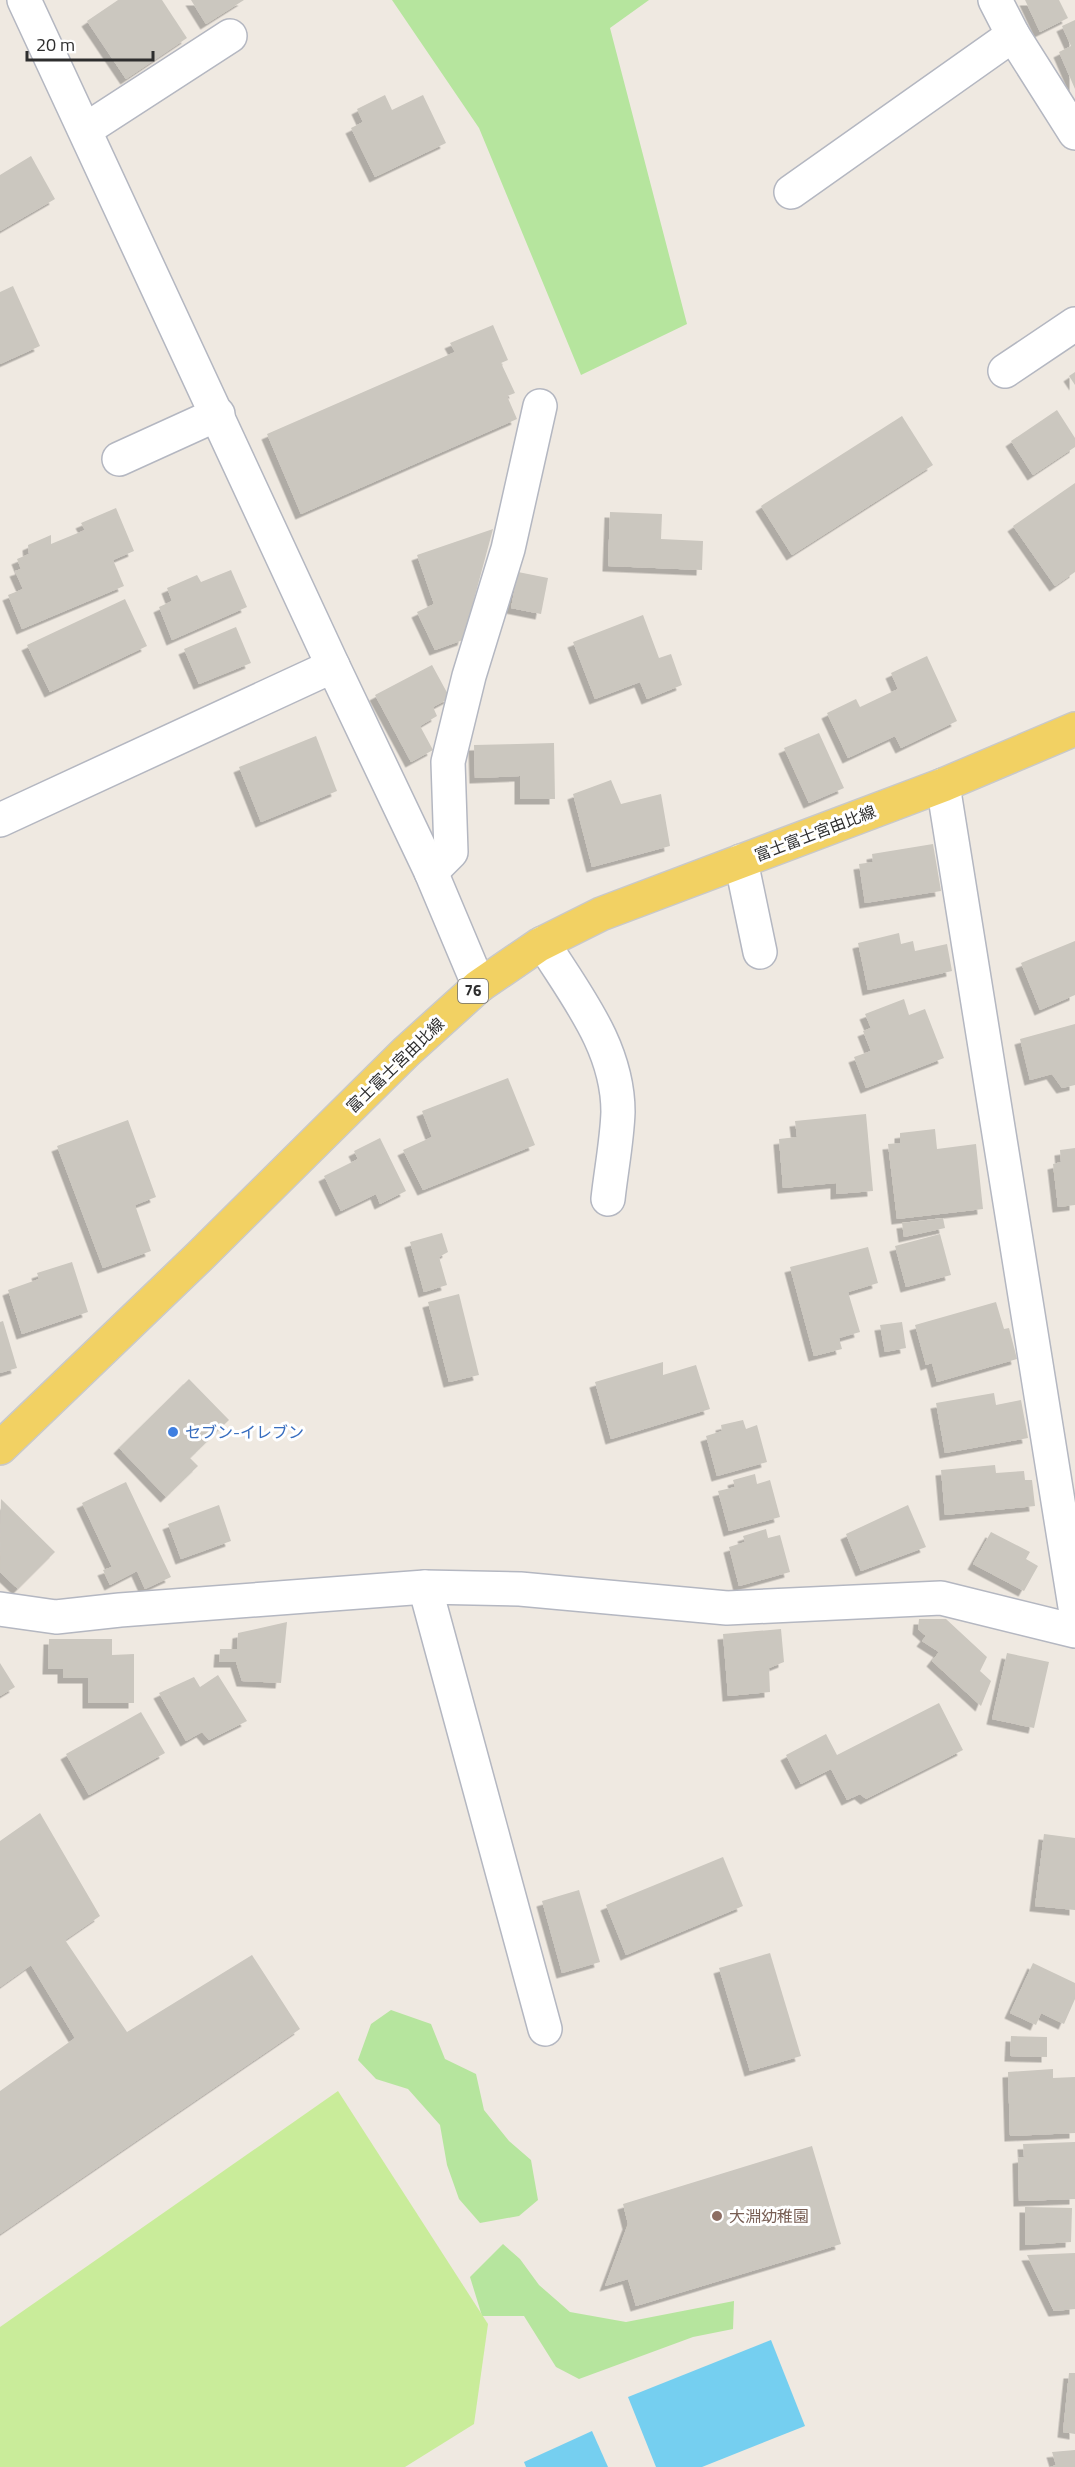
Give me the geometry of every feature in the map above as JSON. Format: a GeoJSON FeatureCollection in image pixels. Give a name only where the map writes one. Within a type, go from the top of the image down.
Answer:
{"type":"FeatureCollection","features":[{"type":"Feature","properties":{"kind":"main road","name":"富士富士宮由比線"},"geometry":{"type":"LineString","coordinates":[[0,1448],[200,1256],[406,1052],[479,986],[543,943],[601,914],[943,785],[1075,729]]}},
{"type":"Feature","properties":{"kind":"street"},"geometry":{"type":"LineString","coordinates":[[24,0],[431,872],[479,986]]}},
{"type":"Feature","properties":{"kind":"street"},"geometry":{"type":"LineString","coordinates":[[995,0],[1013,35],[1075,133]]}},
{"type":"Feature","properties":{"kind":"street"},"geometry":{"type":"LineString","coordinates":[[791,192],[1013,35]]}},
{"type":"Feature","properties":{"kind":"street"},"geometry":{"type":"LineString","coordinates":[[85,130],[230,36]]}},
{"type":"Feature","properties":{"kind":"street"},"geometry":{"type":"LineString","coordinates":[[1005,371],[1075,324]]}},
{"type":"Feature","properties":{"kind":"street"},"geometry":{"type":"LineString","coordinates":[[431,872],[451,852],[448,762],[469,676],[508,549],[540,406]]}},
{"type":"Feature","properties":{"kind":"street"},"geometry":{"type":"LineString","coordinates":[[119,459],[218,414]]}},
{"type":"Feature","properties":{"kind":"street"},"geometry":{"type":"LineString","coordinates":[[0,820],[333,666]]}},
{"type":"Feature","properties":{"kind":"street"},"geometry":{"type":"LineString","coordinates":[[943,785],[1075,1607]]}},
{"type":"Feature","properties":{"kind":"street"},"geometry":{"type":"LineString","coordinates":[[741,861],[760,952]]}},
{"type":"Feature","properties":{"kind":"street"},"geometry":{"type":"LineString","coordinates":[[543,943],[599,1031],[614,1071],[618,1112],[608,1199]]}},
{"type":"Feature","properties":{"kind":"street"},"geometry":{"type":"LineString","coordinates":[[0,1609],[56,1617],[424,1587],[520,1589],[727,1608],[941,1598],[1075,1631]]}},
{"type":"Feature","properties":{"kind":"street"},"geometry":{"type":"LineString","coordinates":[[424,1587],[544,2030]]}},
{"type":"Feature","properties":{"kind":"green space"},"geometry":{"type":"Polygon","coordinates":[[[392,0],[649,0],[610,28],[687,324],[581,375],[479,128],[392,0]]]}},
{"type":"Feature","properties":{"kind":"green space"},"geometry":{"type":"Polygon","coordinates":[[[391,2010],[431,2024],[445,2059],[476,2074],[484,2110],[509,2141],[531,2160],[538,2200],[519,2216],[480,2223],[459,2199],[447,2165],[440,2125],[408,2089],[376,2079],[358,2060],[371,2024],[391,2010]]]}},
{"type":"Feature","properties":{"kind":"green space"},"geometry":{"type":"Polygon","coordinates":[[[338,2091],[488,2324],[474,2424],[405,2467],[0,2467],[0,2327],[338,2091]]]}},
{"type":"Feature","properties":{"kind":"green space"},"geometry":{"type":"Polygon","coordinates":[[[503,2244],[520,2259],[539,2285],[570,2312],[626,2322],[734,2301],[733,2329],[693,2337],[579,2379],[556,2367],[524,2316],[482,2316],[470,2277],[503,2244]]]}},
{"type":"Feature","properties":{"kind":"water"},"geometry":{"type":"Polygon","coordinates":[[[771,2340],[805,2426],[702,2467],[656,2467],[628,2397],[771,2340]]]}},
{"type":"Feature","properties":{"kind":"water"},"geometry":{"type":"Polygon","coordinates":[[[592,2431],[608,2467],[526,2467],[524,2462],[592,2431]]]}},
{"type":"Feature","properties":{"kind":"building"},"geometry":{"type":"Polygon","coordinates":[[[118,0],[162,0],[187,38],[126,79],[87,21],[118,0]]]}},
{"type":"Feature","properties":{"kind":"building"},"geometry":{"type":"Polygon","coordinates":[[[191,0],[244,0],[206,24],[191,0]]]}},
{"type":"Feature","properties":{"kind":"building"},"geometry":{"type":"Polygon","coordinates":[[[1025,0],[1059,0],[1068,18],[1040,32],[1025,0]]]}},
{"type":"Feature","properties":{"kind":"building"},"geometry":{"type":"Polygon","coordinates":[[[1075,20],[1075,89],[1059,52],[1071,46],[1062,26],[1075,20]]]}},
{"type":"Feature","properties":{"kind":"building"},"geometry":{"type":"Polygon","coordinates":[[[385,95],[392,110],[423,95],[446,143],[375,177],[351,128],[363,122],[357,109],[385,95]]]}},
{"type":"Feature","properties":{"kind":"building"},"geometry":{"type":"Polygon","coordinates":[[[31,156],[55,199],[0,231],[0,175],[31,156]]]}},
{"type":"Feature","properties":{"kind":"building"},"geometry":{"type":"Polygon","coordinates":[[[13,286],[40,346],[0,364],[0,292],[13,286]]]}},
{"type":"Feature","properties":{"kind":"building"},"geometry":{"type":"Polygon","coordinates":[[[493,325],[508,360],[501,363],[515,393],[507,396],[517,419],[301,514],[267,434],[455,352],[450,343],[493,325]]]}},
{"type":"Feature","properties":{"kind":"building"},"geometry":{"type":"Polygon","coordinates":[[[1075,372],[1075,385],[1069,376],[1075,372]]]}},
{"type":"Feature","properties":{"kind":"building"},"geometry":{"type":"Polygon","coordinates":[[[1057,410],[1075,438],[1075,447],[1033,475],[1011,441],[1057,410]]]}},
{"type":"Feature","properties":{"kind":"building"},"geometry":{"type":"Polygon","coordinates":[[[902,416],[933,465],[792,555],[761,506],[902,416]]]}},
{"type":"Feature","properties":{"kind":"building"},"geometry":{"type":"Polygon","coordinates":[[[1075,483],[1075,572],[1055,586],[1013,526],[1075,483]]]}},
{"type":"Feature","properties":{"kind":"building"},"geometry":{"type":"Polygon","coordinates":[[[116,508],[134,551],[113,560],[124,586],[22,629],[8,595],[23,589],[15,571],[21,569],[17,559],[29,554],[28,545],[51,535],[51,544],[85,530],[81,523],[116,508]]]}},
{"type":"Feature","properties":{"kind":"building"},"geometry":{"type":"Polygon","coordinates":[[[610,512],[662,514],[661,539],[703,541],[702,570],[608,566],[610,512]]]}},
{"type":"Feature","properties":{"kind":"building"},"geometry":{"type":"Polygon","coordinates":[[[493,529],[463,640],[435,650],[417,612],[434,604],[417,555],[493,529]]]}},
{"type":"Feature","properties":{"kind":"building"},"geometry":{"type":"Polygon","coordinates":[[[231,570],[247,607],[172,640],[159,607],[172,601],[167,588],[197,575],[201,582],[231,570]]]}},
{"type":"Feature","properties":{"kind":"building"},"geometry":{"type":"Polygon","coordinates":[[[518,572],[548,578],[541,614],[511,608],[518,572]]]}},
{"type":"Feature","properties":{"kind":"building"},"geometry":{"type":"Polygon","coordinates":[[[125,599],[147,646],[50,692],[27,645],[125,599]]]}},
{"type":"Feature","properties":{"kind":"building"},"geometry":{"type":"Polygon","coordinates":[[[643,615],[659,658],[671,654],[682,685],[647,699],[640,682],[595,699],[573,642],[643,615]]]}},
{"type":"Feature","properties":{"kind":"building"},"geometry":{"type":"Polygon","coordinates":[[[236,627],[251,663],[199,684],[184,649],[236,627]]]}},
{"type":"Feature","properties":{"kind":"building"},"geometry":{"type":"Polygon","coordinates":[[[927,656],[957,721],[901,748],[895,736],[848,758],[827,713],[856,699],[860,707],[898,689],[891,673],[927,656]]]}},
{"type":"Feature","properties":{"kind":"building"},"geometry":{"type":"Polygon","coordinates":[[[432,665],[450,698],[433,707],[437,716],[420,726],[433,750],[411,762],[375,695],[432,665]]]}},
{"type":"Feature","properties":{"kind":"building"},"geometry":{"type":"Polygon","coordinates":[[[819,733],[844,788],[809,803],[784,748],[819,733]]]}},
{"type":"Feature","properties":{"kind":"building"},"geometry":{"type":"Polygon","coordinates":[[[316,736],[337,791],[261,822],[239,767],[316,736]]]}},
{"type":"Feature","properties":{"kind":"building"},"geometry":{"type":"Polygon","coordinates":[[[554,743],[555,799],[520,799],[520,776],[475,778],[474,745],[554,743]]]}},
{"type":"Feature","properties":{"kind":"building"},"geometry":{"type":"Polygon","coordinates":[[[611,780],[621,804],[661,794],[670,846],[592,867],[573,794],[611,780]]]}},
{"type":"Feature","properties":{"kind":"building"},"geometry":{"type":"Polygon","coordinates":[[[933,844],[941,891],[865,903],[859,864],[873,862],[872,854],[933,844]]]}},
{"type":"Feature","properties":{"kind":"building"},"geometry":{"type":"Polygon","coordinates":[[[899,933],[901,944],[913,941],[915,951],[947,944],[952,971],[868,990],[858,943],[899,933]]]}},
{"type":"Feature","properties":{"kind":"building"},"geometry":{"type":"Polygon","coordinates":[[[1075,941],[1075,995],[1040,1010],[1021,963],[1075,941]]]}},
{"type":"Feature","properties":{"kind":"building"},"geometry":{"type":"Polygon","coordinates":[[[904,999],[909,1015],[925,1009],[944,1058],[866,1088],[854,1057],[871,1051],[863,1031],[871,1028],[865,1014],[904,999]]]}},
{"type":"Feature","properties":{"kind":"building"},"geometry":{"type":"Polygon","coordinates":[[[1075,1024],[1075,1085],[1062,1088],[1052,1074],[1030,1080],[1020,1039],[1075,1024]]]}},
{"type":"Feature","properties":{"kind":"building"},"geometry":{"type":"Polygon","coordinates":[[[508,1078],[535,1145],[423,1190],[403,1150],[432,1137],[422,1111],[508,1078]]]}},
{"type":"Feature","properties":{"kind":"building"},"geometry":{"type":"Polygon","coordinates":[[[866,1114],[873,1191],[836,1194],[836,1183],[783,1188],[779,1139],[797,1137],[795,1121],[866,1114]]]}},
{"type":"Feature","properties":{"kind":"building"},"geometry":{"type":"Polygon","coordinates":[[[128,1120],[156,1197],[135,1205],[151,1251],[103,1268],[57,1146],[128,1120]]]}},
{"type":"Feature","properties":{"kind":"building"},"geometry":{"type":"Polygon","coordinates":[[[935,1129],[937,1149],[976,1144],[983,1209],[897,1219],[888,1144],[900,1143],[900,1133],[935,1129]]]}},
{"type":"Feature","properties":{"kind":"building"},"geometry":{"type":"Polygon","coordinates":[[[380,1138],[406,1191],[380,1204],[376,1194],[341,1211],[324,1176],[358,1159],[354,1151],[380,1138]]]}},
{"type":"Feature","properties":{"kind":"building"},"geometry":{"type":"Polygon","coordinates":[[[1075,1148],[1075,1205],[1058,1207],[1053,1164],[1061,1162],[1060,1150],[1075,1148]]]}},
{"type":"Feature","properties":{"kind":"building"},"geometry":{"type":"Polygon","coordinates":[[[943,1218],[945,1228],[904,1237],[902,1223],[943,1218]]]}},
{"type":"Feature","properties":{"kind":"building"},"geometry":{"type":"Polygon","coordinates":[[[442,1233],[448,1252],[439,1257],[447,1285],[424,1292],[410,1242],[442,1233]]]}},
{"type":"Feature","properties":{"kind":"building"},"geometry":{"type":"Polygon","coordinates":[[[940,1234],[951,1275],[906,1287],[895,1246],[940,1234]]]}},
{"type":"Feature","properties":{"kind":"building"},"geometry":{"type":"Polygon","coordinates":[[[868,1247],[878,1283],[848,1292],[860,1332],[839,1338],[842,1349],[814,1356],[790,1267],[868,1247]]]}},
{"type":"Feature","properties":{"kind":"building"},"geometry":{"type":"Polygon","coordinates":[[[72,1262],[88,1312],[22,1334],[8,1290],[39,1279],[37,1273],[72,1262]]]}},
{"type":"Feature","properties":{"kind":"building"},"geometry":{"type":"Polygon","coordinates":[[[459,1294],[479,1375],[449,1382],[428,1302],[459,1294]]]}},
{"type":"Feature","properties":{"kind":"building"},"geometry":{"type":"Polygon","coordinates":[[[996,1302],[1004,1329],[1009,1328],[1017,1359],[937,1382],[932,1363],[926,1365],[915,1325],[996,1302]]]}},
{"type":"Feature","properties":{"kind":"building"},"geometry":{"type":"Polygon","coordinates":[[[3,1321],[17,1368],[0,1373],[0,1322],[3,1321]]]}},
{"type":"Feature","properties":{"kind":"building"},"geometry":{"type":"Polygon","coordinates":[[[902,1322],[906,1348],[885,1352],[880,1325],[902,1322]]]}},
{"type":"Feature","properties":{"kind":"building"},"geometry":{"type":"Polygon","coordinates":[[[663,1362],[663,1375],[696,1365],[710,1409],[611,1439],[595,1382],[663,1362]]]}},
{"type":"Feature","properties":{"kind":"building"},"geometry":{"type":"Polygon","coordinates":[[[189,1379],[229,1420],[190,1458],[198,1466],[166,1497],[119,1448],[189,1379]]]}},
{"type":"Feature","properties":{"kind":"building"},"geometry":{"type":"Polygon","coordinates":[[[994,1393],[996,1405],[1021,1400],[1028,1438],[945,1453],[936,1403],[994,1393]]]}},
{"type":"Feature","properties":{"kind":"building"},"geometry":{"type":"Polygon","coordinates":[[[743,1420],[746,1429],[757,1425],[767,1462],[717,1476],[706,1436],[722,1431],[721,1425],[743,1420]]]}},
{"type":"Feature","properties":{"kind":"building"},"geometry":{"type":"Polygon","coordinates":[[[995,1465],[996,1473],[1024,1471],[1025,1480],[1032,1480],[1035,1506],[945,1515],[941,1470],[995,1465]]]}},
{"type":"Feature","properties":{"kind":"building"},"geometry":{"type":"Polygon","coordinates":[[[755,1474],[757,1484],[770,1480],[780,1517],[729,1531],[718,1491],[735,1487],[733,1480],[755,1474]]]}},
{"type":"Feature","properties":{"kind":"building"},"geometry":{"type":"Polygon","coordinates":[[[126,1482],[171,1577],[145,1589],[137,1571],[110,1585],[103,1570],[112,1567],[82,1503],[126,1482]]]}},
{"type":"Feature","properties":{"kind":"building"},"geometry":{"type":"Polygon","coordinates":[[[1,1499],[55,1552],[18,1589],[0,1572],[1,1499]]]}},
{"type":"Feature","properties":{"kind":"building"},"geometry":{"type":"Polygon","coordinates":[[[219,1505],[231,1541],[181,1559],[168,1524],[219,1505]]]}},
{"type":"Feature","properties":{"kind":"building"},"geometry":{"type":"Polygon","coordinates":[[[908,1505],[926,1547],[861,1571],[846,1534],[908,1505]]]}},
{"type":"Feature","properties":{"kind":"building"},"geometry":{"type":"Polygon","coordinates":[[[766,1529],[768,1538],[780,1535],[790,1572],[739,1586],[729,1547],[745,1542],[743,1536],[766,1529]]]}},
{"type":"Feature","properties":{"kind":"building"},"geometry":{"type":"Polygon","coordinates":[[[991,1532],[1030,1552],[1026,1559],[1038,1566],[1024,1591],[973,1564],[991,1532]]]}},
{"type":"Feature","properties":{"kind":"building"},"geometry":{"type":"Polygon","coordinates":[[[919,1619],[946,1619],[987,1657],[980,1671],[991,1681],[981,1706],[932,1661],[939,1652],[922,1641],[926,1636],[918,1629],[919,1619]]]}},
{"type":"Feature","properties":{"kind":"building"},"geometry":{"type":"Polygon","coordinates":[[[287,1622],[281,1683],[242,1681],[236,1662],[219,1662],[220,1649],[237,1649],[238,1633],[287,1622]]]}},
{"type":"Feature","properties":{"kind":"building"},"geometry":{"type":"Polygon","coordinates":[[[781,1629],[784,1662],[769,1668],[770,1692],[728,1696],[723,1634],[781,1629]]]}},
{"type":"Feature","properties":{"kind":"building"},"geometry":{"type":"Polygon","coordinates":[[[49,1639],[112,1639],[112,1655],[134,1654],[134,1703],[88,1703],[88,1678],[63,1678],[63,1669],[48,1669],[49,1639]]]}},
{"type":"Feature","properties":{"kind":"building"},"geometry":{"type":"Polygon","coordinates":[[[1007,1653],[1049,1662],[1034,1728],[992,1719],[1007,1653]]]}},
{"type":"Feature","properties":{"kind":"building"},"geometry":{"type":"Polygon","coordinates":[[[0,1663],[15,1687],[0,1696],[0,1663]]]}},
{"type":"Feature","properties":{"kind":"building"},"geometry":{"type":"Polygon","coordinates":[[[218,1675],[247,1721],[209,1740],[202,1732],[186,1741],[159,1693],[194,1677],[200,1687],[218,1675]]]}},
{"type":"Feature","properties":{"kind":"building"},"geometry":{"type":"Polygon","coordinates":[[[939,1703],[963,1750],[866,1799],[860,1794],[847,1800],[831,1769],[801,1784],[786,1755],[826,1734],[837,1755],[939,1703]]]}},
{"type":"Feature","properties":{"kind":"building"},"geometry":{"type":"Polygon","coordinates":[[[141,1712],[165,1753],[89,1795],[66,1754],[141,1712]]]}},
{"type":"Feature","properties":{"kind":"building"},"geometry":{"type":"Polygon","coordinates":[[[40,1813],[100,1916],[65,1940],[127,2032],[252,1955],[300,2029],[0,2234],[0,2091],[75,2038],[31,1965],[0,1987],[0,1841],[40,1813]]]}},
{"type":"Feature","properties":{"kind":"building"},"geometry":{"type":"Polygon","coordinates":[[[1044,1834],[1075,1838],[1075,1910],[1035,1906],[1044,1834]]]}},
{"type":"Feature","properties":{"kind":"building"},"geometry":{"type":"Polygon","coordinates":[[[723,1857],[743,1906],[626,1955],[606,1905],[723,1857]]]}},
{"type":"Feature","properties":{"kind":"building"},"geometry":{"type":"Polygon","coordinates":[[[579,1890],[600,1962],[562,1973],[542,1901],[579,1890]]]}},
{"type":"Feature","properties":{"kind":"building"},"geometry":{"type":"Polygon","coordinates":[[[770,1953],[801,2056],[750,2071],[719,1968],[770,1953]]]}},
{"type":"Feature","properties":{"kind":"building"},"geometry":{"type":"Polygon","coordinates":[[[1033,1963],[1075,1983],[1075,1999],[1064,2024],[1041,2013],[1036,2025],[1010,2013],[1033,1963]]]}},
{"type":"Feature","properties":{"kind":"building"},"geometry":{"type":"Polygon","coordinates":[[[1011,2036],[1047,2037],[1047,2057],[1010,2056],[1011,2036]]]}},
{"type":"Feature","properties":{"kind":"building"},"geometry":{"type":"Polygon","coordinates":[[[1053,2069],[1053,2078],[1075,2077],[1075,2133],[1010,2136],[1008,2072],[1053,2069]]]}},
{"type":"Feature","properties":{"kind":"building"},"geometry":{"type":"Polygon","coordinates":[[[1075,2142],[1075,2199],[1019,2201],[1018,2158],[1024,2157],[1023,2144],[1075,2142]]]}},
{"type":"Feature","properties":{"kind":"building"},"geometry":{"type":"Polygon","coordinates":[[[812,2146],[841,2244],[636,2306],[628,2279],[605,2286],[628,2224],[623,2204],[812,2146]]]}},
{"type":"Feature","properties":{"kind":"building"},"geometry":{"type":"Polygon","coordinates":[[[1025,2207],[1072,2208],[1071,2242],[1025,2245],[1025,2207]]]}},
{"type":"Feature","properties":{"kind":"building"},"geometry":{"type":"Polygon","coordinates":[[[1075,2253],[1075,2309],[1054,2311],[1027,2255],[1075,2253]]]}},
{"type":"Feature","properties":{"kind":"building"},"geometry":{"type":"Polygon","coordinates":[[[1069,2373],[1075,2373],[1075,2434],[1063,2432],[1069,2373]]]}},
{"type":"Feature","properties":{"kind":"building"},"geometry":{"type":"Polygon","coordinates":[[[1075,2450],[1075,2467],[1050,2467],[1056,2465],[1052,2452],[1075,2450]]]}},
{"type":"Feature","properties":{"kind":"place","name":"セブン-イレブン"},"geometry":{"type":"Point","coordinates":[173,1432]}},
{"type":"Feature","properties":{"kind":"place","name":"大淵幼稚園"},"geometry":{"type":"Point","coordinates":[717,2216]}}]}
